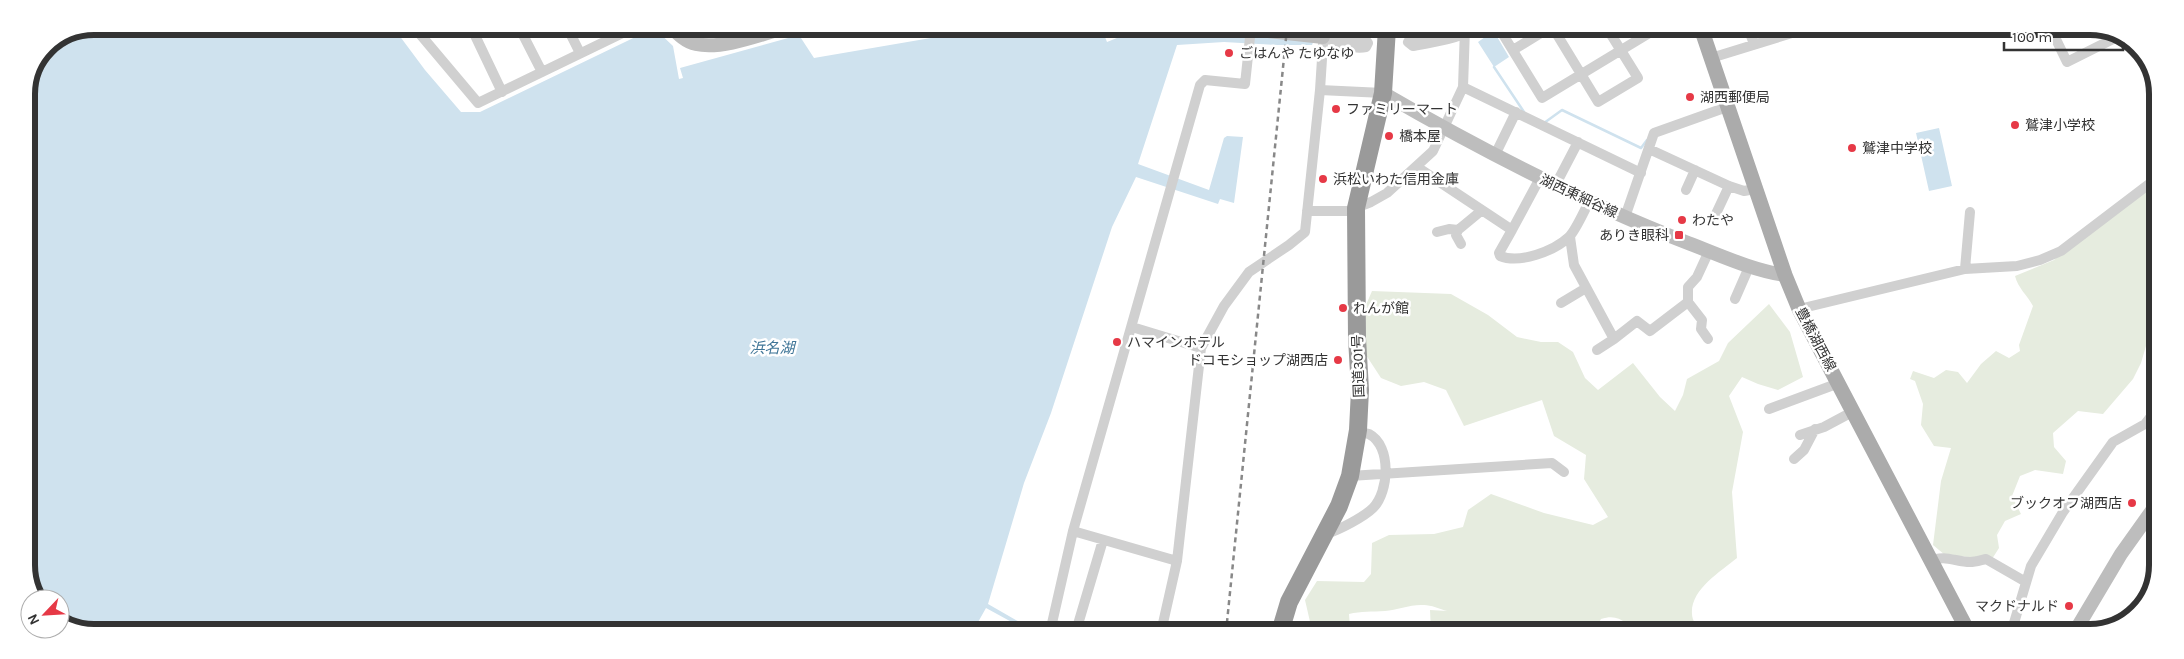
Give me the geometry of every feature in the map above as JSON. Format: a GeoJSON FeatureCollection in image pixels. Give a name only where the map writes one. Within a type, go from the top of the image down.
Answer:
{"type":"FeatureCollection","features":[{"type":"Feature","properties":{"kind":"highway","name":"国道301号"},"geometry":{"type":"LineString","coordinates":[[1282,624],[1289,602],[1339,506],[1350,476],[1358,433],[1360,390],[1357,338],[1356,208],[1383,93],[1387,35]]}},
{"type":"Feature","properties":{"kind":"main road"},"geometry":{"type":"LineString","coordinates":[[680,35],[696,44],[709,45],[752,35]]}},
{"type":"Feature","properties":{"kind":"main road","name":"豊橋湖西線"},"geometry":{"type":"LineString","coordinates":[[1704,35],[1755,189],[1799,309],[1839,382],[1964,624]]}},
{"type":"Feature","properties":{"kind":"main road","name":"湖西東細谷線"},"geometry":{"type":"LineString","coordinates":[[1383,93],[1443,128],[1589,202],[1708,251],[1749,266],[1785,275]]}},
{"type":"Feature","properties":{"kind":"main road"},"geometry":{"type":"LineString","coordinates":[[2079,624],[2121,554],[2149,515]]}},
{"type":"Feature","properties":{"kind":"street"},"geometry":{"type":"LineString","coordinates":[[421,35],[478,103],[580,53],[609,35]]}},
{"type":"Feature","properties":{"kind":"street"},"geometry":{"type":"LineString","coordinates":[[475,35],[502,92]]}},
{"type":"Feature","properties":{"kind":"street"},"geometry":{"type":"LineString","coordinates":[[523,35],[542,72]]}},
{"type":"Feature","properties":{"kind":"street"},"geometry":{"type":"LineString","coordinates":[[571,35],[580,53]]}},
{"type":"Feature","properties":{"kind":"street"},"geometry":{"type":"LineString","coordinates":[[1052,624],[1073,531],[1200,85],[1205,80],[1245,84],[1250,35]]}},
{"type":"Feature","properties":{"kind":"street"},"geometry":{"type":"LineString","coordinates":[[1162,624],[1176,561],[1201,348],[1224,306],[1249,272],[1305,232],[1320,90],[1323,35]]}},
{"type":"Feature","properties":{"kind":"street"},"geometry":{"type":"LineString","coordinates":[[1307,211],[1348,211],[1356,208],[1387,193],[1433,152],[1463,87],[1465,35]]}},
{"type":"Feature","properties":{"kind":"street"},"geometry":{"type":"LineString","coordinates":[[1503,35],[1542,98],[1647,35]]}},
{"type":"Feature","properties":{"kind":"street"},"geometry":{"type":"LineString","coordinates":[[1513,50],[1538,35]]}},
{"type":"Feature","properties":{"kind":"street"},"geometry":{"type":"LineString","coordinates":[[1557,35],[1598,102],[1638,78],[1611,35]]}},
{"type":"Feature","properties":{"kind":"street"},"geometry":{"type":"LineString","coordinates":[[1751,35],[1754,44]]}},
{"type":"Feature","properties":{"kind":"street"},"geometry":{"type":"LineString","coordinates":[[1711,58],[1784,35]]}},
{"type":"Feature","properties":{"kind":"street"},"geometry":{"type":"LineString","coordinates":[[2054,35],[2067,62],[2112,40]]}},
{"type":"Feature","properties":{"kind":"street"},"geometry":{"type":"LineString","coordinates":[[1463,87],[1641,173]]}},
{"type":"Feature","properties":{"kind":"street"},"geometry":{"type":"LineString","coordinates":[[1320,90],[1383,93]]}},
{"type":"Feature","properties":{"kind":"street"},"geometry":{"type":"LineString","coordinates":[[1625,217],[1656,131],[1727,107]]}},
{"type":"Feature","properties":{"kind":"street"},"geometry":{"type":"LineString","coordinates":[[1495,155],[1516,112]]}},
{"type":"Feature","properties":{"kind":"street"},"geometry":{"type":"LineString","coordinates":[[1556,186],[1578,142]]}},
{"type":"Feature","properties":{"kind":"street"},"geometry":{"type":"LineString","coordinates":[[1649,149],[1729,186],[1744,191],[1755,189]]}},
{"type":"Feature","properties":{"kind":"street"},"geometry":{"type":"LineString","coordinates":[[1417,167],[1512,230]]}},
{"type":"Feature","properties":{"kind":"street"},"geometry":{"type":"LineString","coordinates":[[1686,190],[1695,170]]}},
{"type":"Feature","properties":{"kind":"street"},"geometry":{"type":"LineString","coordinates":[[1540,178],[1499,253],[1500,256],[1508,259],[1544,254],[1570,237],[1589,202]]}},
{"type":"Feature","properties":{"kind":"street"},"geometry":{"type":"LineString","coordinates":[[1799,309],[1965,269],[2017,266],[2040,260],[2061,251],[2149,184]]}},
{"type":"Feature","properties":{"kind":"street"},"geometry":{"type":"LineString","coordinates":[[1714,218],[1729,186]]}},
{"type":"Feature","properties":{"kind":"street"},"geometry":{"type":"LineString","coordinates":[[1461,244],[1456,235],[1458,230],[1481,210]]}},
{"type":"Feature","properties":{"kind":"street"},"geometry":{"type":"LineString","coordinates":[[1965,269],[1970,212]]}},
{"type":"Feature","properties":{"kind":"street"},"geometry":{"type":"LineString","coordinates":[[1437,232],[1448,228],[1458,230]]}},
{"type":"Feature","properties":{"kind":"street"},"geometry":{"type":"LineString","coordinates":[[1570,237],[1574,265],[1614,340]]}},
{"type":"Feature","properties":{"kind":"street"},"geometry":{"type":"LineString","coordinates":[[1708,251],[1697,277],[1688,288],[1688,302],[1702,320],[1701,329],[1708,339]]}},
{"type":"Feature","properties":{"kind":"street"},"geometry":{"type":"LineString","coordinates":[[1735,299],[1749,266]]}},
{"type":"Feature","properties":{"kind":"street"},"geometry":{"type":"LineString","coordinates":[[1560,303],[1586,288]]}},
{"type":"Feature","properties":{"kind":"street"},"geometry":{"type":"LineString","coordinates":[[1597,350],[1614,340],[1637,321],[1650,331],[1688,302]]}},
{"type":"Feature","properties":{"kind":"street"},"geometry":{"type":"LineString","coordinates":[[1132,328],[1201,348]]}},
{"type":"Feature","properties":{"kind":"street"},"geometry":{"type":"LineString","coordinates":[[1769,409],[1839,382]]}},
{"type":"Feature","properties":{"kind":"street"},"geometry":{"type":"LineString","coordinates":[[1800,435],[1824,427],[1854,411]]}},
{"type":"Feature","properties":{"kind":"street"},"geometry":{"type":"LineString","coordinates":[[2014,624],[2031,566],[2044,542],[2110,446],[2116,439],[2145,424],[2149,419]]}},
{"type":"Feature","properties":{"kind":"street"},"geometry":{"type":"LineString","coordinates":[[1794,459],[1804,450],[1815,429]]}},
{"type":"Feature","properties":{"kind":"street"},"geometry":{"type":"LineString","coordinates":[[1326,534],[1340,530],[1372,509],[1382,493],[1386,473],[1384,450],[1369,434],[1358,433]]}},
{"type":"Feature","properties":{"kind":"street"},"geometry":{"type":"LineString","coordinates":[[1350,476],[1483,462],[1552,463],[1564,472]]}},
{"type":"Feature","properties":{"kind":"street"},"geometry":{"type":"LineString","coordinates":[[1073,531],[1176,561]]}},
{"type":"Feature","properties":{"kind":"street"},"geometry":{"type":"LineString","coordinates":[[1079,624],[1103,540]]}},
{"type":"Feature","properties":{"kind":"street"},"geometry":{"type":"LineString","coordinates":[[1931,561],[1942,557],[1958,562],[1973,562],[1986,559],[2026,582]]}},
{"type":"Feature","properties":{"kind":"shaded area"},"geometry":{"type":"Polygon","coordinates":[[[2149,184],[2149,338],[2141,363],[2133,379],[2103,414],[2078,411],[2053,433],[2054,447],[2066,461],[2063,474],[2035,470],[2020,476],[2012,496],[2021,514],[2005,521],[1997,535],[1999,548],[1992,559],[1945,555],[1933,545],[1941,481],[1951,448],[1934,446],[1921,425],[1923,404],[1915,381],[1910,379],[1913,371],[1934,378],[1946,370],[1958,372],[1967,383],[1981,364],[1996,351],[2009,358],[2020,351],[2019,345],[2033,306],[2020,288],[2015,276],[2054,260],[2064,249],[2149,184]]]}},
{"type":"Feature","properties":{"kind":"shaded area"},"geometry":{"type":"Polygon","coordinates":[[[1372,291],[1451,294],[1488,315],[1517,337],[1541,342],[1558,342],[1573,352],[1585,378],[1598,390],[1633,363],[1660,397],[1675,411],[1683,395],[1687,379],[1719,361],[1728,343],[1769,304],[1790,332],[1803,377],[1778,390],[1742,377],[1729,396],[1743,432],[1732,492],[1737,558],[1701,589],[1693,605],[1692,616],[1696,624],[1627,624],[1618,619],[1608,618],[1601,619],[1598,624],[1431,624],[1430,610],[1447,611],[1433,606],[1414,605],[1385,611],[1349,614],[1350,624],[1311,624],[1305,600],[1317,581],[1364,582],[1371,574],[1372,543],[1389,535],[1434,534],[1463,527],[1468,510],[1491,494],[1544,513],[1593,525],[1608,517],[1584,479],[1586,455],[1554,436],[1542,400],[1464,426],[1446,390],[1424,382],[1401,386],[1381,378],[1366,355],[1366,305],[1372,291]]]}},
{"type":"Feature","properties":{"kind":"water","name":"浜名湖"},"geometry":{"type":"Polygon","coordinates":[[[94,35],[399,35],[425,70],[461,112],[480,112],[640,35],[661,35],[673,46],[679,79],[683,78],[680,68],[799,35],[814,58],[948,35],[1110,35],[1105,37],[1107,42],[1124,35],[1255,35],[1314,40],[1312,45],[1224,42],[1177,45],[1138,164],[1209,190],[1224,138],[1227,136],[1243,137],[1234,203],[1220,199],[1218,204],[1136,177],[1112,227],[1051,413],[1024,483],[988,604],[1023,624],[1015,624],[986,608],[977,624],[94,624],[70,619],[70,589],[40,589],[35,569],[35,94],[39,71],[45,61],[52,52],[71,39],[94,35]]]}},
{"type":"Feature","properties":{"kind":"water"},"geometry":{"type":"Polygon","coordinates":[[[1488,35],[1496,35],[1509,57],[1494,67],[1478,42],[1488,35]]]}},
{"type":"Feature","properties":{"kind":"water"},"geometry":{"type":"Polygon","coordinates":[[[1939,128],[1952,186],[1929,191],[1916,133],[1939,128]]]}},
{"type":"Feature","properties":{"kind":"waterway"},"geometry":{"type":"LineString","coordinates":[[1494,67],[1524,112]]}},
{"type":"Feature","properties":{"kind":"waterway"},"geometry":{"type":"LineString","coordinates":[[1544,123],[1562,110],[1641,148],[1647,140]]}},
{"type":"Feature","properties":{"kind":"railway"},"geometry":{"type":"LineString","coordinates":[[1227,624],[1286,35]]}},
{"type":"Feature","properties":{"kind":"place","name":"ごはんや たゆなゆ"},"geometry":{"type":"Point","coordinates":[1229,53]}},
{"type":"Feature","properties":{"kind":"place","name":"湖西郵便局"},"geometry":{"type":"Point","coordinates":[1690,97]}},
{"type":"Feature","properties":{"kind":"place","name":"ファミリーマート"},"geometry":{"type":"Point","coordinates":[1336,109]}},
{"type":"Feature","properties":{"kind":"place","name":"鷲津小学校"},"geometry":{"type":"Point","coordinates":[2015,125]}},
{"type":"Feature","properties":{"kind":"place","name":"橋本屋"},"geometry":{"type":"Point","coordinates":[1389,136]}},
{"type":"Feature","properties":{"kind":"place","name":"鷲津中学校"},"geometry":{"type":"Point","coordinates":[1852,148]}},
{"type":"Feature","properties":{"kind":"place","name":"浜松いわた信用金庫"},"geometry":{"type":"Point","coordinates":[1323,179]}},
{"type":"Feature","properties":{"kind":"place","name":"わたや"},"geometry":{"type":"Point","coordinates":[1682,220]}},
{"type":"Feature","properties":{"kind":"place","name":"ありき眼科"},"geometry":{"type":"Point","coordinates":[1679,235]}},
{"type":"Feature","properties":{"kind":"place","name":"れんが館"},"geometry":{"type":"Point","coordinates":[1343,308]}},
{"type":"Feature","properties":{"kind":"place","name":"ハマインホテル"},"geometry":{"type":"Point","coordinates":[1117,342]}},
{"type":"Feature","properties":{"kind":"place","name":"ドコモショップ湖西店"},"geometry":{"type":"Point","coordinates":[1338,360]}},
{"type":"Feature","properties":{"kind":"place","name":"ブックオフ湖西店"},"geometry":{"type":"Point","coordinates":[2132,503]}},
{"type":"Feature","properties":{"kind":"place","name":"マクドナルド"},"geometry":{"type":"Point","coordinates":[2069,606]}}]}
